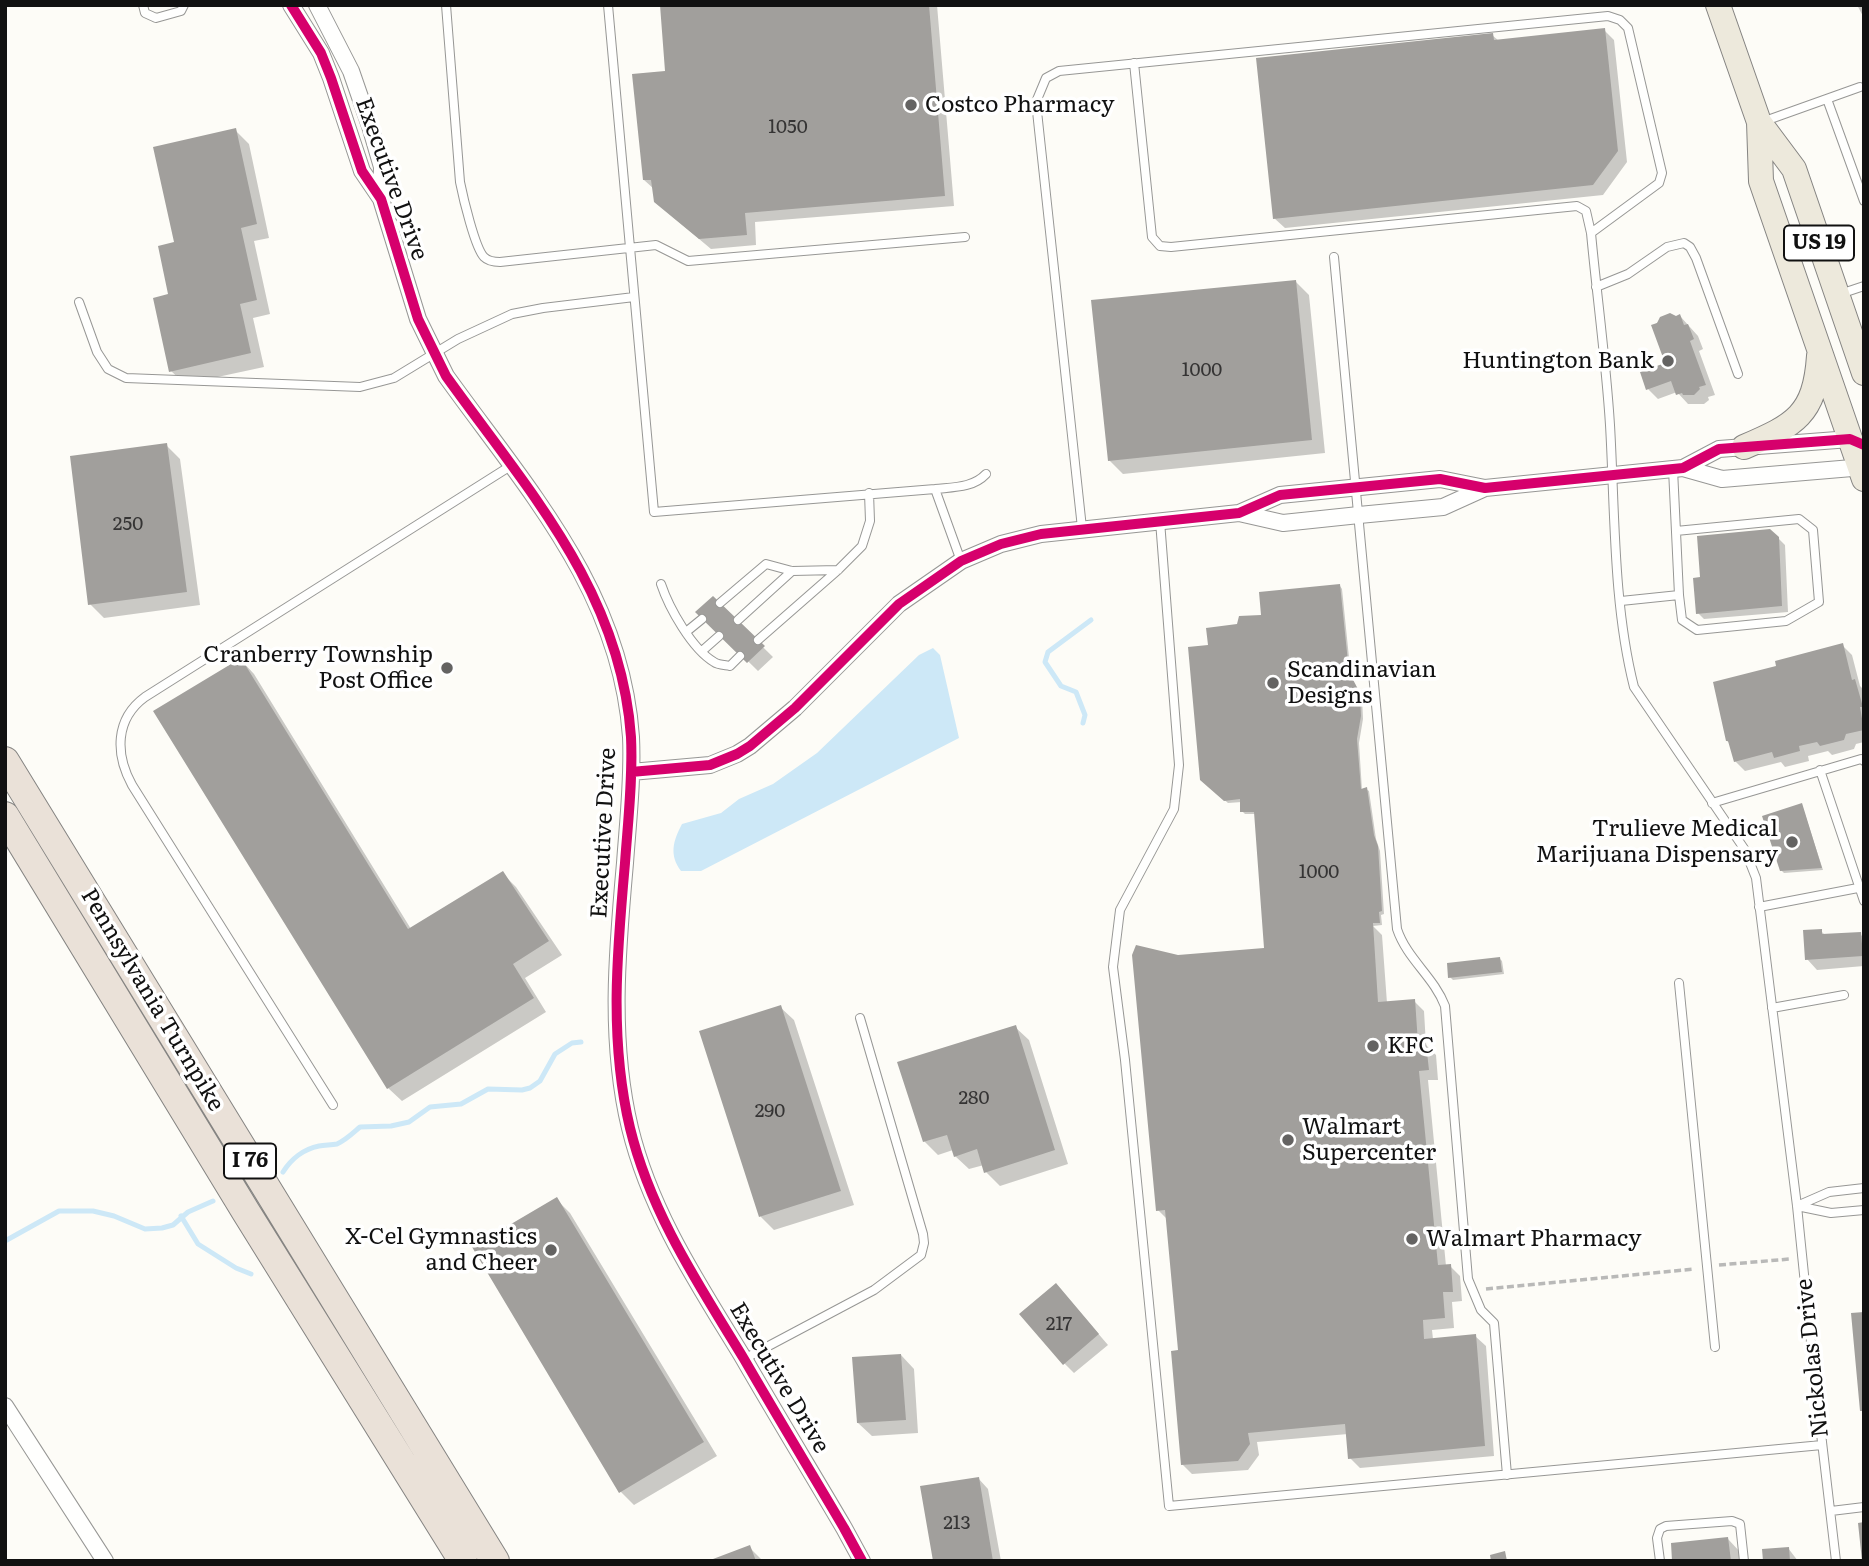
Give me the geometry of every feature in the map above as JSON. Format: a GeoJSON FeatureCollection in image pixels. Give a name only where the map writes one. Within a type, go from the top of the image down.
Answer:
{"type":"FeatureCollection","features":[{"type":"Feature","properties":{"kind":"highway","name":"Pennsylvania Turnpike"},"geometry":{"type":"LineString","coordinates":[[5,761],[495,1561]]}},
{"type":"Feature","properties":{"kind":"highway","name":"Pennsylvania Turnpike"},"geometry":{"type":"LineString","coordinates":[[5,816],[463,1561]]}},
{"type":"Feature","properties":{"kind":"main road","name":"US 19"},"geometry":{"type":"LineString","coordinates":[[1718,5],[1759,122],[1794,169],[1864,373]]}},
{"type":"Feature","properties":{"kind":"main road","name":"US 19"},"geometry":{"type":"LineString","coordinates":[[1759,122],[1761,181],[1860,460]]}},
{"type":"Feature","properties":{"kind":"main road"},"geometry":{"type":"LineString","coordinates":[[1744,447],[1785,428],[1806,407],[1815,387],[1819,349]]}},
{"type":"Feature","properties":{"kind":"street","name":"Executive Drive"},"geometry":{"type":"LineString","coordinates":[[291,5],[321,53],[362,171],[381,199],[418,319],[435,355],[446,376],[512,465],[568,549],[599,606],[620,670],[631,735],[631,772],[616,982],[617,1036],[625,1102],[642,1170],[668,1233],[862,1561]]}},
{"type":"Feature","properties":{"kind":"street","name":"Executive Drive"},"geometry":{"type":"LineString","coordinates":[[317,5],[351,71],[363,107],[382,167],[381,199]]}},
{"type":"Feature","properties":{"kind":"street"},"geometry":{"type":"LineString","coordinates":[[1678,469],[1720,449],[1744,447],[1860,460]]}},
{"type":"Feature","properties":{"kind":"street"},"geometry":{"type":"LineString","coordinates":[[1239,513],[1280,495],[1440,479],[1485,488],[1678,469],[1722,479],[1860,460]]}},
{"type":"Feature","properties":{"kind":"street"},"geometry":{"type":"LineString","coordinates":[[631,772],[710,765],[750,746],[795,708],[899,604],[961,561],[1000,544],[1082,528],[1239,513],[1283,523],[1443,507],[1485,488]]}},
{"type":"Feature","properties":{"kind":"street"},"geometry":{"type":"LineString","coordinates":[[5,1406],[105,1561]]}},
{"type":"Feature","properties":{"kind":"lane"},"geometry":{"type":"LineString","coordinates":[[143,5],[145,13],[156,18],[181,11],[184,5]]}},
{"type":"Feature","properties":{"kind":"lane"},"geometry":{"type":"LineString","coordinates":[[446,5],[460,182],[464,204],[484,258],[500,262],[656,245],[688,261],[965,237]]}},
{"type":"Feature","properties":{"kind":"lane"},"geometry":{"type":"LineString","coordinates":[[608,5],[654,512],[935,489],[969,485],[979,482],[986,474]]}},
{"type":"Feature","properties":{"kind":"lane"},"geometry":{"type":"LineString","coordinates":[[1082,528],[1036,102],[1046,78],[1059,71],[1608,16],[1620,20],[1628,28],[1662,173],[1659,184],[1591,233],[1586,211],[1577,206],[1160,246],[1152,237],[1134,64]]}},
{"type":"Feature","properties":{"kind":"lane"},"geometry":{"type":"LineString","coordinates":[[1759,122],[1860,88]]}},
{"type":"Feature","properties":{"kind":"lane"},"geometry":{"type":"LineString","coordinates":[[1827,99],[1864,201]]}},
{"type":"Feature","properties":{"kind":"lane","name":"Nickolas Drive"},"geometry":{"type":"LineString","coordinates":[[1591,233],[1609,425],[1626,656],[1634,687],[1745,850],[1756,878],[1797,1206],[1836,1561]]}},
{"type":"Feature","properties":{"kind":"lane"},"geometry":{"type":"LineString","coordinates":[[1596,287],[1628,274],[1667,247],[1684,243],[1690,247],[1738,374]]}},
{"type":"Feature","properties":{"kind":"lane"},"geometry":{"type":"LineString","coordinates":[[1334,257],[1397,929],[1409,955],[1441,995],[1445,1006],[1466,1263],[1472,1290],[1481,1310],[1494,1323],[1507,1475]]}},
{"type":"Feature","properties":{"kind":"lane"},"geometry":{"type":"LineString","coordinates":[[1837,295],[1864,286]]}},
{"type":"Feature","properties":{"kind":"lane"},"geometry":{"type":"LineString","coordinates":[[79,302],[97,352],[108,369],[126,378],[360,387],[394,378],[458,339],[512,314],[543,307],[634,297]]}},
{"type":"Feature","properties":{"kind":"lane"},"geometry":{"type":"LineString","coordinates":[[333,1105],[132,785],[121,758],[121,729],[134,705],[145,697],[512,465]]}},
{"type":"Feature","properties":{"kind":"lane"},"geometry":{"type":"LineString","coordinates":[[1676,531],[1799,519],[1813,530],[1819,602],[1786,621],[1697,630],[1682,620],[1676,531],[1678,469]]}},
{"type":"Feature","properties":{"kind":"lane"},"geometry":{"type":"LineString","coordinates":[[935,489],[961,561]]}},
{"type":"Feature","properties":{"kind":"lane"},"geometry":{"type":"LineString","coordinates":[[758,640],[855,554],[866,536],[871,507],[869,493]]}},
{"type":"Feature","properties":{"kind":"lane"},"geometry":{"type":"LineString","coordinates":[[1160,520],[1179,765],[1174,809],[1120,910],[1113,967],[1125,1060],[1169,1506],[1822,1445]]}},
{"type":"Feature","properties":{"kind":"lane"},"geometry":{"type":"LineString","coordinates":[[720,603],[766,564],[792,571],[838,570]]}},
{"type":"Feature","properties":{"kind":"lane"},"geometry":{"type":"LineString","coordinates":[[738,620],[792,571]]}},
{"type":"Feature","properties":{"kind":"lane"},"geometry":{"type":"LineString","coordinates":[[662,584],[675,617],[702,651],[716,663],[730,666],[740,656]]}},
{"type":"Feature","properties":{"kind":"lane"},"geometry":{"type":"LineString","coordinates":[[1621,601],[1679,595]]}},
{"type":"Feature","properties":{"kind":"lane"},"geometry":{"type":"LineString","coordinates":[[686,632],[702,619]]}},
{"type":"Feature","properties":{"kind":"lane"},"geometry":{"type":"LineString","coordinates":[[702,651],[719,636]]}},
{"type":"Feature","properties":{"kind":"lane"},"geometry":{"type":"LineString","coordinates":[[1712,803],[1820,770],[1864,761]]}},
{"type":"Feature","properties":{"kind":"lane"},"geometry":{"type":"LineString","coordinates":[[1820,770],[1862,888],[1864,901]]}},
{"type":"Feature","properties":{"kind":"lane"},"geometry":{"type":"LineString","coordinates":[[1759,907],[1862,888]]}},
{"type":"Feature","properties":{"kind":"lane"},"geometry":{"type":"LineString","coordinates":[[1679,983],[1715,1347]]}},
{"type":"Feature","properties":{"kind":"lane"},"geometry":{"type":"LineString","coordinates":[[1772,1008],[1844,995]]}},
{"type":"Feature","properties":{"kind":"lane"},"geometry":{"type":"LineString","coordinates":[[744,1359],[874,1290],[921,1255],[923,1234],[860,1018]]}},
{"type":"Feature","properties":{"kind":"lane"},"geometry":{"type":"LineString","coordinates":[[1797,1206],[1829,1192],[1864,1188]]}},
{"type":"Feature","properties":{"kind":"lane"},"geometry":{"type":"LineString","coordinates":[[1797,1206],[1832,1213],[1864,1210]]}},
{"type":"Feature","properties":{"kind":"lane"},"geometry":{"type":"LineString","coordinates":[[1831,1511],[1864,1507]]}},
{"type":"Feature","properties":{"kind":"lane"},"geometry":{"type":"LineString","coordinates":[[1660,1561],[1657,1538],[1660,1530],[1666,1526],[1732,1521],[1740,1524],[1744,1561]]}},
{"type":"Feature","properties":{"kind":"path"},"geometry":{"type":"LineString","coordinates":[[1472,1290],[1790,1259]]}},
{"type":"Feature","properties":{"kind":"water"},"geometry":{"type":"Polygon","coordinates":[[[933,648],[940,655],[959,738],[701,871],[681,871],[675,859],[674,848],[682,824],[721,813],[739,799],[773,784],[817,753],[919,655],[933,648]]]}},
{"type":"Feature","properties":{"kind":"building"},"geometry":{"type":"Polygon","coordinates":[[[660,5],[929,5],[945,196],[745,213],[747,235],[699,239],[654,202],[651,180],[643,180],[632,74],[665,71],[660,5]]]}},
{"type":"Feature","properties":{"kind":"building"},"geometry":{"type":"Polygon","coordinates":[[[1605,28],[1618,151],[1593,185],[1273,219],[1256,58],[1493,33],[1494,40],[1605,28]]]}},
{"type":"Feature","properties":{"kind":"building"},"geometry":{"type":"Polygon","coordinates":[[[236,128],[257,224],[241,228],[257,300],[240,304],[251,353],[169,372],[153,298],[168,294],[158,246],[174,242],[153,147],[236,128]]]}},
{"type":"Feature","properties":{"kind":"building"},"geometry":{"type":"Polygon","coordinates":[[[1296,280],[1312,440],[1108,461],[1091,300],[1296,280]]]}},
{"type":"Feature","properties":{"kind":"building"},"geometry":{"type":"Polygon","coordinates":[[[1670,313],[1676,316],[1680,314],[1694,339],[1690,341],[1706,385],[1699,387],[1694,395],[1676,395],[1671,381],[1646,390],[1640,372],[1665,363],[1651,325],[1670,313]]]}},
{"type":"Feature","properties":{"kind":"building"},"geometry":{"type":"Polygon","coordinates":[[[167,443],[187,592],[88,605],[70,456],[167,443]]]}},
{"type":"Feature","properties":{"kind":"building"},"geometry":{"type":"Polygon","coordinates":[[[1770,529],[1779,537],[1782,606],[1696,614],[1693,578],[1700,577],[1697,536],[1770,529]]]}},
{"type":"Feature","properties":{"kind":"building","name":"Walmart Supercenter"},"geometry":{"type":"Polygon","coordinates":[[[1340,584],[1349,672],[1360,693],[1361,716],[1357,739],[1361,789],[1367,787],[1378,846],[1382,911],[1379,912],[1380,923],[1373,923],[1378,1002],[1415,999],[1418,1043],[1426,1043],[1429,1070],[1419,1071],[1438,1265],[1451,1264],[1453,1292],[1443,1292],[1445,1318],[1423,1320],[1424,1339],[1476,1334],[1485,1446],[1348,1459],[1345,1424],[1248,1433],[1250,1444],[1238,1461],[1181,1465],[1171,1351],[1178,1350],[1165,1210],[1156,1211],[1132,955],[1136,945],[1178,955],[1264,948],[1254,812],[1240,812],[1240,799],[1224,801],[1200,780],[1188,647],[1208,645],[1206,628],[1237,624],[1239,616],[1261,615],[1259,592],[1340,584]]]}},
{"type":"Feature","properties":{"kind":"building"},"geometry":{"type":"Polygon","coordinates":[[[713,596],[765,646],[747,663],[695,612],[713,596]]]}},
{"type":"Feature","properties":{"kind":"building"},"geometry":{"type":"Polygon","coordinates":[[[1843,643],[1852,680],[1855,679],[1863,707],[1860,707],[1864,730],[1846,734],[1844,740],[1820,746],[1817,742],[1799,746],[1800,751],[1774,758],[1772,752],[1734,762],[1726,741],[1713,682],[1776,666],[1775,661],[1843,643]]]}},
{"type":"Feature","properties":{"kind":"building"},"geometry":{"type":"Polygon","coordinates":[[[241,658],[408,929],[503,871],[549,941],[513,964],[534,998],[387,1089],[153,711],[241,658]]]}},
{"type":"Feature","properties":{"kind":"building","name":"Trulieve Medical Marijuana Dispensary"},"geometry":{"type":"Polygon","coordinates":[[[1802,803],[1822,868],[1780,871],[1762,816],[1802,803]]]}},
{"type":"Feature","properties":{"kind":"building"},"geometry":{"type":"Polygon","coordinates":[[[1822,929],[1822,934],[1861,932],[1863,956],[1805,960],[1803,930],[1822,929]]]}},
{"type":"Feature","properties":{"kind":"building"},"geometry":{"type":"Polygon","coordinates":[[[1500,957],[1502,972],[1448,978],[1447,963],[1500,957]]]}},
{"type":"Feature","properties":{"kind":"building"},"geometry":{"type":"Polygon","coordinates":[[[781,1005],[841,1191],[759,1217],[699,1031],[781,1005]]]}},
{"type":"Feature","properties":{"kind":"building"},"geometry":{"type":"Polygon","coordinates":[[[1016,1025],[1055,1150],[984,1173],[977,1149],[954,1157],[947,1135],[923,1142],[897,1062],[1016,1025]]]}},
{"type":"Feature","properties":{"kind":"building"},"geometry":{"type":"Polygon","coordinates":[[[557,1197],[704,1442],[619,1493],[472,1247],[557,1197]]]}},
{"type":"Feature","properties":{"kind":"building"},"geometry":{"type":"Polygon","coordinates":[[[1056,1283],[1099,1334],[1063,1365],[1019,1314],[1056,1283]]]}},
{"type":"Feature","properties":{"kind":"building"},"geometry":{"type":"Polygon","coordinates":[[[1864,1312],[1864,1411],[1860,1411],[1851,1313],[1864,1312]]]}},
{"type":"Feature","properties":{"kind":"building"},"geometry":{"type":"Polygon","coordinates":[[[901,1354],[906,1420],[857,1423],[852,1357],[901,1354]]]}},
{"type":"Feature","properties":{"kind":"building"},"geometry":{"type":"Polygon","coordinates":[[[979,1477],[993,1561],[933,1561],[920,1486],[979,1477]]]}},
{"type":"Feature","properties":{"kind":"building"},"geometry":{"type":"Polygon","coordinates":[[[1864,1522],[1864,1561],[1862,1561],[1858,1523],[1864,1522]]]}},
{"type":"Feature","properties":{"kind":"building"},"geometry":{"type":"Polygon","coordinates":[[[1728,1537],[1731,1561],[1672,1561],[1671,1543],[1728,1537]]]}},
{"type":"Feature","properties":{"kind":"building"},"geometry":{"type":"Polygon","coordinates":[[[750,1545],[756,1561],[713,1559],[750,1545]]]}},
{"type":"Feature","properties":{"kind":"building"},"geometry":{"type":"Polygon","coordinates":[[[1789,1547],[1790,1561],[1763,1561],[1762,1549],[1789,1547]]]}},
{"type":"Feature","properties":{"kind":"building"},"geometry":{"type":"Polygon","coordinates":[[[1505,1551],[1507,1561],[1491,1561],[1490,1555],[1505,1551]]]}},
{"type":"Feature","properties":{"kind":"waterway"},"geometry":{"type":"LineString","coordinates":[[1083,723],[1085,715],[1076,692],[1061,686],[1045,662],[1048,652],[1091,620]]}},
{"type":"Feature","properties":{"kind":"waterway"},"geometry":{"type":"LineString","coordinates":[[283,1172],[303,1152],[313,1147],[337,1144],[360,1127],[391,1126],[409,1122],[430,1107],[461,1104],[488,1089],[530,1088],[540,1081],[555,1054],[572,1043],[581,1042]]}},
{"type":"Feature","properties":{"kind":"waterway"},"geometry":{"type":"LineString","coordinates":[[5,1241],[59,1211],[93,1211],[114,1216],[145,1229],[162,1228],[173,1225],[188,1212],[213,1201]]}},
{"type":"Feature","properties":{"kind":"waterway"},"geometry":{"type":"LineString","coordinates":[[181,1216],[198,1244],[236,1268],[251,1274]]}},
{"type":"Feature","properties":{"kind":"cycle path"},"geometry":{"type":"LineString","coordinates":[[291,5],[321,53],[362,171],[381,199],[418,319],[446,376],[565,544],[589,588],[609,635],[624,684],[631,737],[631,784],[619,930],[617,996],[619,1062],[630,1128],[650,1190],[678,1248],[862,1561]]}},
{"type":"Feature","properties":{"kind":"cycle path"},"geometry":{"type":"LineString","coordinates":[[631,772],[710,765],[750,746],[795,708],[899,604],[961,561],[1001,544],[1041,534],[1239,513],[1280,495],[1440,479],[1485,488],[1683,468],[1719,449],[1850,439],[1864,445]]}},
{"type":"Feature","properties":{"kind":"place","name":"Costco Pharmacy"},"geometry":{"type":"Point","coordinates":[911,105]}},
{"type":"Feature","properties":{"kind":"place","name":"Huntington Bank"},"geometry":{"type":"Point","coordinates":[1668,361]}},
{"type":"Feature","properties":{"kind":"place","name":"Cranberry Township Post Office"},"geometry":{"type":"Point","coordinates":[447,668]}},
{"type":"Feature","properties":{"kind":"place","name":"Scandinavian Designs"},"geometry":{"type":"Point","coordinates":[1273,683]}},
{"type":"Feature","properties":{"kind":"place","name":"Trulieve Medical Marijuana Dispensary"},"geometry":{"type":"Point","coordinates":[1792,842]}},
{"type":"Feature","properties":{"kind":"place","name":"KFC"},"geometry":{"type":"Point","coordinates":[1373,1046]}},
{"type":"Feature","properties":{"kind":"place","name":"Walmart Supercenter"},"geometry":{"type":"Point","coordinates":[1288,1140]}},
{"type":"Feature","properties":{"kind":"place","name":"Walmart Pharmacy"},"geometry":{"type":"Point","coordinates":[1412,1239]}},
{"type":"Feature","properties":{"kind":"place","name":"X-Cel Gymnastics and Cheer"},"geometry":{"type":"Point","coordinates":[551,1250]}}]}
